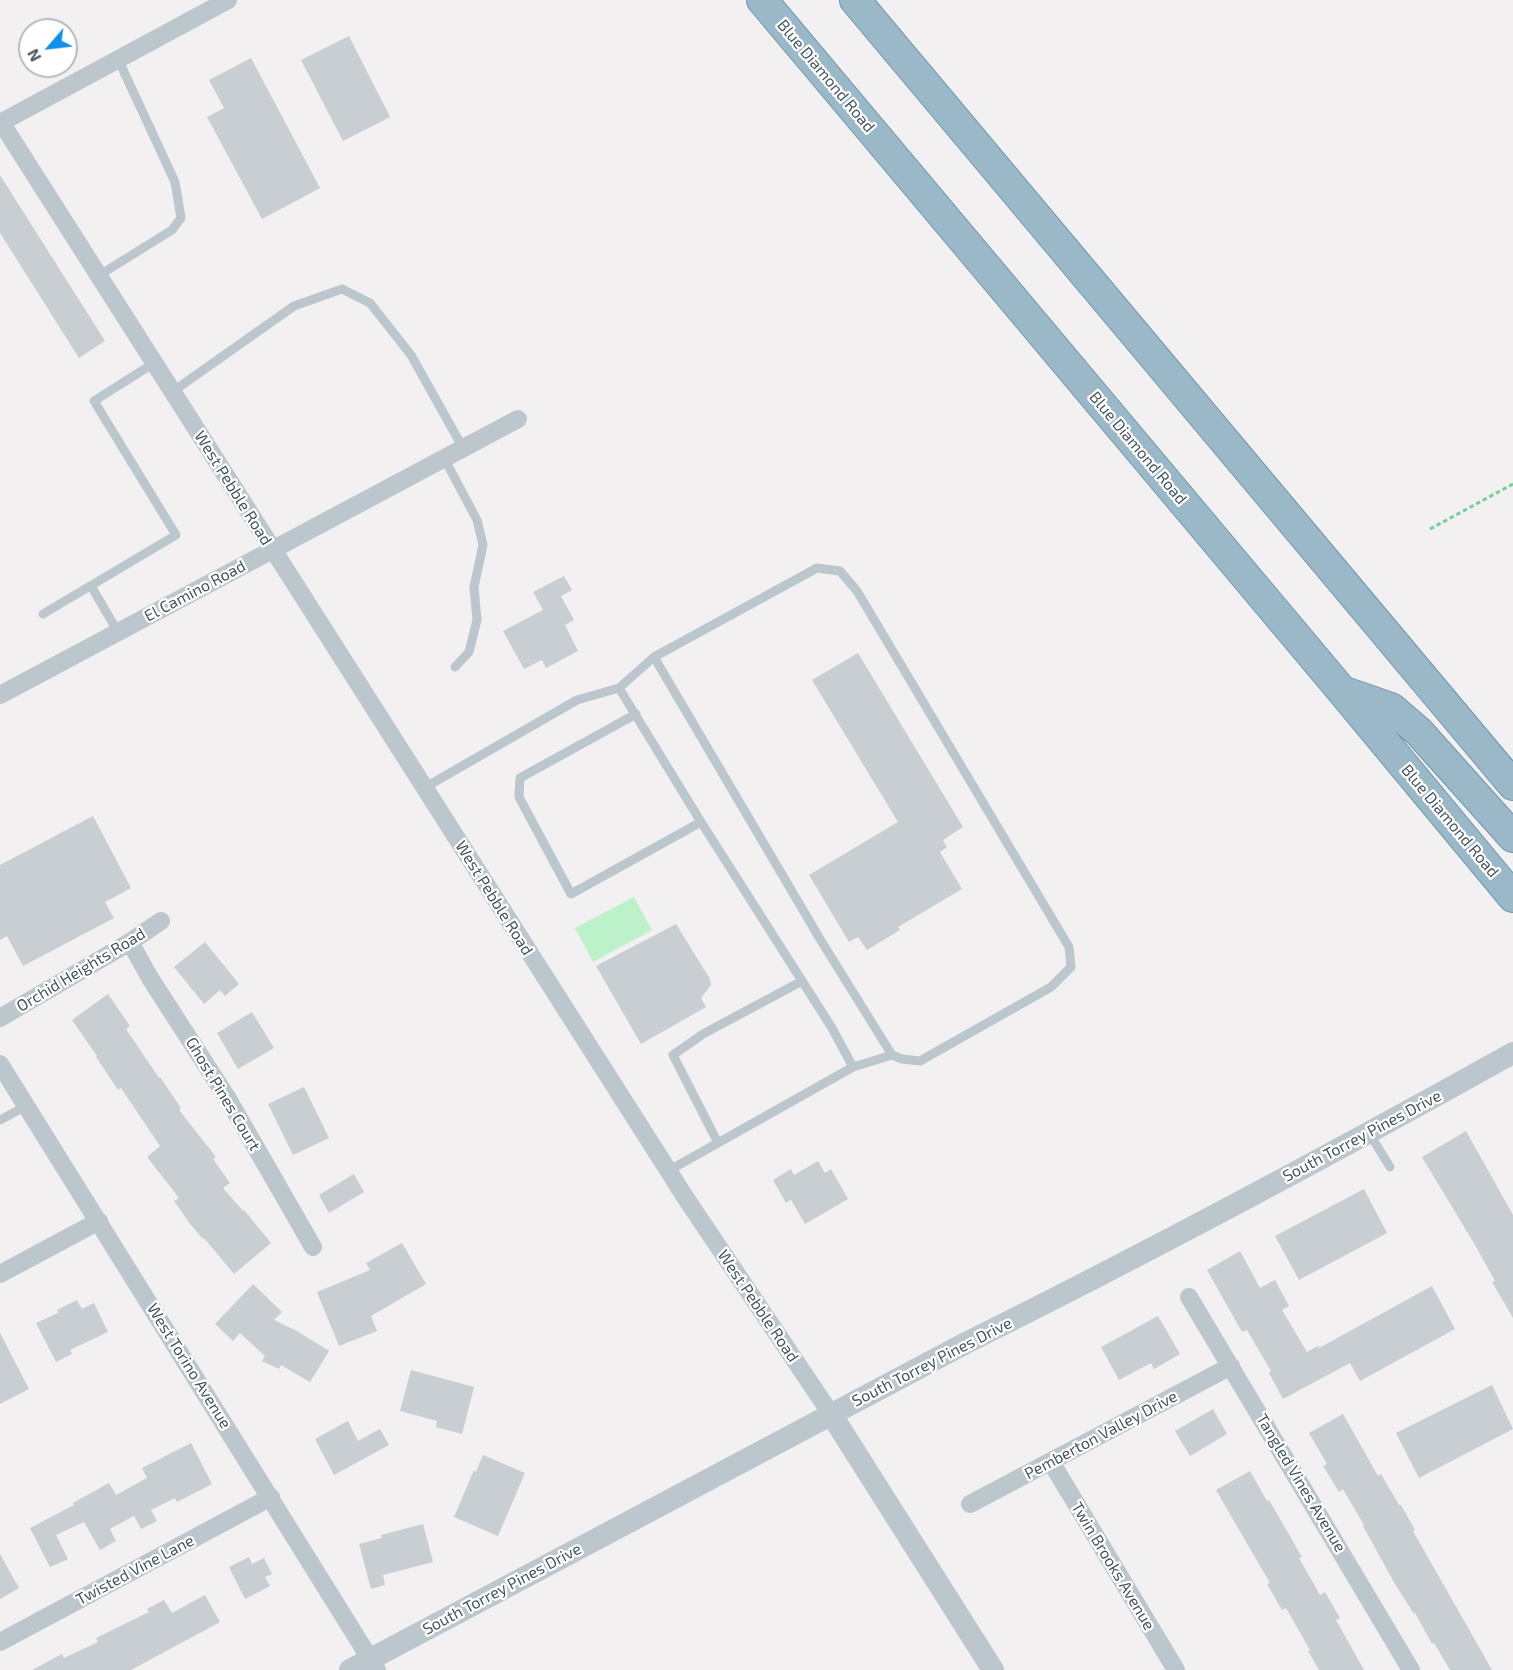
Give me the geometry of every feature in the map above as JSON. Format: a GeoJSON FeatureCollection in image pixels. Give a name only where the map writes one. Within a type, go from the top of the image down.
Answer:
{"type":"FeatureCollection","features":[{"type":"Feature","properties":{"kind":"highway","name":"Blue Diamond Road"},"geometry":{"type":"LineString","coordinates":[[762,0],[1513,897]]}},
{"type":"Feature","properties":{"kind":"highway"},"geometry":{"type":"LineString","coordinates":[[855,0],[1513,785]]}},
{"type":"Feature","properties":{"kind":"highway"},"geometry":{"type":"LineString","coordinates":[[1342,691],[1392,708],[1419,732],[1513,837]]}},
{"type":"Feature","properties":{"kind":"street"},"geometry":{"type":"LineString","coordinates":[[0,122],[228,0]]}},
{"type":"Feature","properties":{"kind":"street","name":"West Pebble Road"},"geometry":{"type":"LineString","coordinates":[[0,122],[668,1171],[831,1414],[993,1670]]}},
{"type":"Feature","properties":{"kind":"street","name":"El Camino Road"},"geometry":{"type":"LineString","coordinates":[[0,695],[518,419]]}},
{"type":"Feature","properties":{"kind":"street","name":"Orchid Heights Road"},"geometry":{"type":"LineString","coordinates":[[0,1018],[130,942],[161,921]]}},
{"type":"Feature","properties":{"kind":"street","name":"Ghost Pines Court"},"geometry":{"type":"LineString","coordinates":[[130,942],[150,978],[228,1099],[313,1247]]}},
{"type":"Feature","properties":{"kind":"street","name":"South Torrey Pines Drive"},"geometry":{"type":"LineString","coordinates":[[350,1670],[374,1665],[831,1414],[1369,1133],[1513,1053]]}},
{"type":"Feature","properties":{"kind":"street","name":"West Torino Avenue"},"geometry":{"type":"LineString","coordinates":[[0,1064],[374,1665]]}},
{"type":"Feature","properties":{"kind":"street"},"geometry":{"type":"LineString","coordinates":[[0,1274],[99,1221]]}},
{"type":"Feature","properties":{"kind":"street","name":"Tangled Vines Avenue"},"geometry":{"type":"LineString","coordinates":[[1189,1297],[1411,1670]]}},
{"type":"Feature","properties":{"kind":"street","name":"Pemberton Valley Drive"},"geometry":{"type":"LineString","coordinates":[[970,1504],[1231,1366]]}},
{"type":"Feature","properties":{"kind":"street","name":"Twin Brooks Avenue"},"geometry":{"type":"LineString","coordinates":[[1051,1462],[1176,1670]]}},
{"type":"Feature","properties":{"kind":"street","name":"Twisted Vine Lane"},"geometry":{"type":"LineString","coordinates":[[0,1642],[271,1497]]}},
{"type":"Feature","properties":{"kind":"lane"},"geometry":{"type":"LineString","coordinates":[[98,276],[172,230],[181,218],[175,182],[118,59]]}},
{"type":"Feature","properties":{"kind":"lane"},"geometry":{"type":"LineString","coordinates":[[172,392],[294,306],[342,289],[370,303],[411,356],[463,448]]}},
{"type":"Feature","properties":{"kind":"lane"},"geometry":{"type":"LineString","coordinates":[[43,614],[176,535],[94,401],[154,363]]}},
{"type":"Feature","properties":{"kind":"lane"},"geometry":{"type":"LineString","coordinates":[[444,458],[477,520],[483,545],[474,587],[477,620],[469,652],[455,667]]}},
{"type":"Feature","properties":{"kind":"lane"},"geometry":{"type":"LineString","coordinates":[[424,788],[577,700],[620,688],[654,657],[817,568],[840,571],[857,591],[1069,947],[1071,967],[1050,987],[920,1060],[902,1059],[892,1055],[820,939],[654,657]]}},
{"type":"Feature","properties":{"kind":"lane"},"geometry":{"type":"LineString","coordinates":[[91,586],[118,632]]}},
{"type":"Feature","properties":{"kind":"lane"},"geometry":{"type":"LineString","coordinates":[[620,688],[701,822],[832,1028],[852,1067]]}},
{"type":"Feature","properties":{"kind":"lane"},"geometry":{"type":"LineString","coordinates":[[636,714],[520,778],[519,796],[572,894],[701,822]]}},
{"type":"Feature","properties":{"kind":"lane"},"geometry":{"type":"LineString","coordinates":[[718,1143],[673,1054],[703,1034],[802,981]]}},
{"type":"Feature","properties":{"kind":"lane"},"geometry":{"type":"LineString","coordinates":[[668,1171],[852,1067],[892,1055]]}},
{"type":"Feature","properties":{"kind":"lane"},"geometry":{"type":"LineString","coordinates":[[0,1120],[27,1106]]}},
{"type":"Feature","properties":{"kind":"lane"},"geometry":{"type":"LineString","coordinates":[[1369,1133],[1390,1167]]}},
{"type":"Feature","properties":{"kind":"path"},"geometry":{"type":"LineString","coordinates":[[1430,529],[1513,484]]}},
{"type":"Feature","properties":{"kind":"green space"},"geometry":{"type":"Polygon","coordinates":[[[634,897],[652,930],[593,962],[575,928],[634,897]]]}},
{"type":"Feature","properties":{"kind":"building"},"geometry":{"type":"Polygon","coordinates":[[[349,36],[390,117],[343,141],[301,60],[349,36]]]}},
{"type":"Feature","properties":{"kind":"building"},"geometry":{"type":"Polygon","coordinates":[[[251,58],[320,188],[262,219],[207,117],[224,108],[209,80],[251,58]]]}},
{"type":"Feature","properties":{"kind":"building"},"geometry":{"type":"Polygon","coordinates":[[[0,175],[105,341],[79,358],[0,233],[0,175]]]}},
{"type":"Feature","properties":{"kind":"building"},"geometry":{"type":"Polygon","coordinates":[[[564,576],[572,590],[561,596],[574,620],[565,625],[578,651],[546,668],[542,660],[524,669],[503,631],[543,610],[533,592],[564,576]]]}},
{"type":"Feature","properties":{"kind":"building"},"geometry":{"type":"Polygon","coordinates":[[[858,653],[963,827],[943,840],[947,847],[940,852],[962,889],[898,927],[900,930],[867,950],[858,937],[849,942],[809,875],[898,822],[812,680],[858,653]]]}},
{"type":"Feature","properties":{"kind":"building"},"geometry":{"type":"Polygon","coordinates":[[[93,816],[131,888],[105,902],[114,918],[23,966],[7,936],[0,940],[0,865],[93,816]]]}},
{"type":"Feature","properties":{"kind":"building"},"geometry":{"type":"Polygon","coordinates":[[[676,924],[710,979],[711,985],[701,998],[706,1007],[641,1044],[596,966],[676,924]]]}},
{"type":"Feature","properties":{"kind":"building"},"geometry":{"type":"Polygon","coordinates":[[[205,942],[239,984],[225,996],[220,990],[204,1004],[174,967],[205,942]]]}},
{"type":"Feature","properties":{"kind":"building"},"geometry":{"type":"Polygon","coordinates":[[[108,994],[130,1026],[126,1029],[181,1108],[179,1110],[216,1157],[213,1159],[230,1183],[223,1188],[271,1243],[234,1274],[191,1225],[174,1201],[179,1198],[147,1157],[160,1146],[121,1088],[118,1090],[72,1020],[108,994]]]}},
{"type":"Feature","properties":{"kind":"building"},"geometry":{"type":"Polygon","coordinates":[[[252,1012],[274,1048],[238,1069],[217,1033],[252,1012]]]}},
{"type":"Feature","properties":{"kind":"building"},"geometry":{"type":"Polygon","coordinates":[[[304,1087],[329,1138],[293,1155],[268,1104],[304,1087]]]}},
{"type":"Feature","properties":{"kind":"building"},"geometry":{"type":"Polygon","coordinates":[[[1466,1131],[1513,1215],[1513,1318],[1492,1282],[1495,1281],[1475,1245],[1422,1157],[1466,1131]]]}},
{"type":"Feature","properties":{"kind":"building"},"geometry":{"type":"Polygon","coordinates":[[[818,1161],[825,1173],[831,1169],[848,1199],[805,1224],[791,1200],[786,1203],[773,1180],[791,1169],[794,1175],[818,1161]]]}},
{"type":"Feature","properties":{"kind":"building"},"geometry":{"type":"Polygon","coordinates":[[[354,1174],[364,1192],[329,1213],[319,1195],[354,1174]]]}},
{"type":"Feature","properties":{"kind":"building"},"geometry":{"type":"Polygon","coordinates":[[[1364,1189],[1387,1233],[1299,1280],[1275,1236],[1364,1189]]]}},
{"type":"Feature","properties":{"kind":"building"},"geometry":{"type":"Polygon","coordinates":[[[402,1243],[426,1284],[371,1316],[377,1331],[339,1346],[317,1292],[370,1270],[366,1263],[402,1243]]]}},
{"type":"Feature","properties":{"kind":"building"},"geometry":{"type":"Polygon","coordinates":[[[1240,1251],[1260,1288],[1275,1280],[1289,1306],[1282,1310],[1307,1352],[1318,1346],[1319,1348],[1432,1286],[1455,1329],[1360,1381],[1350,1363],[1283,1399],[1269,1373],[1271,1371],[1247,1330],[1242,1332],[1207,1270],[1240,1251]]]}},
{"type":"Feature","properties":{"kind":"building"},"geometry":{"type":"Polygon","coordinates":[[[253,1284],[282,1312],[274,1320],[329,1351],[310,1382],[281,1365],[279,1369],[262,1361],[265,1356],[240,1333],[233,1341],[215,1324],[253,1284]]]}},
{"type":"Feature","properties":{"kind":"building"},"geometry":{"type":"Polygon","coordinates":[[[77,1300],[82,1309],[94,1303],[108,1332],[70,1350],[72,1354],[56,1362],[36,1323],[58,1313],[57,1310],[77,1300]]]}},
{"type":"Feature","properties":{"kind":"building"},"geometry":{"type":"Polygon","coordinates":[[[1158,1316],[1180,1354],[1154,1369],[1151,1363],[1119,1380],[1101,1347],[1158,1316]]]}},
{"type":"Feature","properties":{"kind":"building"},"geometry":{"type":"Polygon","coordinates":[[[0,1333],[29,1389],[0,1404],[0,1333]]]}},
{"type":"Feature","properties":{"kind":"building"},"geometry":{"type":"Polygon","coordinates":[[[411,1370],[474,1387],[462,1434],[436,1427],[437,1421],[400,1411],[411,1370]]]}},
{"type":"Feature","properties":{"kind":"building"},"geometry":{"type":"Polygon","coordinates":[[[1492,1385],[1513,1429],[1419,1478],[1396,1433],[1492,1385]]]}},
{"type":"Feature","properties":{"kind":"building"},"geometry":{"type":"Polygon","coordinates":[[[1213,1409],[1227,1434],[1190,1456],[1175,1431],[1213,1409]]]}},
{"type":"Feature","properties":{"kind":"building"},"geometry":{"type":"Polygon","coordinates":[[[1343,1414],[1378,1476],[1381,1474],[1401,1505],[1415,1530],[1413,1531],[1492,1670],[1450,1670],[1395,1584],[1343,1489],[1339,1492],[1323,1466],[1327,1464],[1309,1433],[1343,1414]]]}},
{"type":"Feature","properties":{"kind":"building"},"geometry":{"type":"Polygon","coordinates":[[[348,1421],[358,1441],[380,1429],[389,1445],[334,1475],[315,1439],[348,1421]]]}},
{"type":"Feature","properties":{"kind":"building"},"geometry":{"type":"Polygon","coordinates":[[[191,1443],[212,1484],[177,1502],[175,1498],[151,1510],[157,1521],[141,1529],[134,1516],[110,1529],[116,1541],[100,1550],[84,1522],[56,1535],[68,1559],[50,1567],[30,1528],[109,1483],[116,1495],[147,1478],[142,1468],[191,1443]]]}},
{"type":"Feature","properties":{"kind":"building"},"geometry":{"type":"Polygon","coordinates":[[[483,1455],[525,1473],[498,1536],[454,1517],[483,1455]]]}},
{"type":"Feature","properties":{"kind":"building"},"geometry":{"type":"Polygon","coordinates":[[[1250,1471],[1302,1557],[1299,1558],[1320,1595],[1325,1592],[1340,1618],[1336,1620],[1364,1670],[1319,1670],[1286,1608],[1282,1610],[1267,1584],[1270,1583],[1216,1490],[1250,1471]]]}},
{"type":"Feature","properties":{"kind":"building"},"geometry":{"type":"Polygon","coordinates":[[[423,1524],[433,1562],[383,1575],[385,1585],[371,1589],[359,1544],[382,1538],[381,1535],[423,1524]]]}},
{"type":"Feature","properties":{"kind":"building"},"geometry":{"type":"Polygon","coordinates":[[[0,1554],[19,1588],[0,1599],[0,1554]]]}},
{"type":"Feature","properties":{"kind":"building"},"geometry":{"type":"Polygon","coordinates":[[[249,1557],[252,1564],[264,1558],[272,1574],[265,1577],[270,1586],[245,1599],[229,1567],[249,1557]]]}},
{"type":"Feature","properties":{"kind":"building"},"geometry":{"type":"Polygon","coordinates":[[[205,1595],[220,1622],[131,1670],[32,1670],[62,1654],[64,1658],[98,1642],[96,1638],[149,1612],[147,1609],[164,1600],[172,1613],[205,1595]]]}}]}
